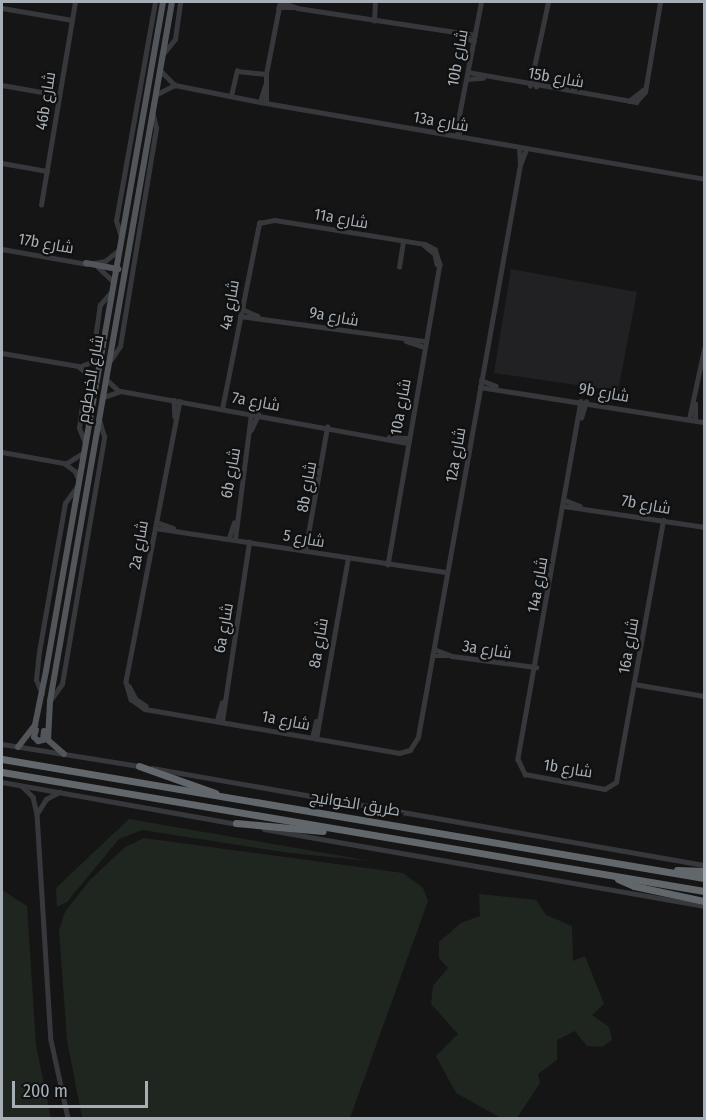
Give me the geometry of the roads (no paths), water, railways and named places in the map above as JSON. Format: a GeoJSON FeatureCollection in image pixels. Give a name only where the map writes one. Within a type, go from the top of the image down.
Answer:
{"type":"FeatureCollection","features":[{"type":"Feature","properties":{"kind":"highway","name":"طريق الخوانيج"},"geometry":{"type":"LineString","coordinates":[[2,759],[705,878]]}},
{"type":"Feature","properties":{"kind":"highway"},"geometry":{"type":"LineString","coordinates":[[139,766],[200,785],[220,796]]}},
{"type":"Feature","properties":{"kind":"highway","name":"طريق الخوانيج"},"geometry":{"type":"LineString","coordinates":[[2,772],[705,891]]}},
{"type":"Feature","properties":{"kind":"highway"},"geometry":{"type":"LineString","coordinates":[[236,823],[353,833]]}},
{"type":"Feature","properties":{"kind":"highway"},"geometry":{"type":"LineString","coordinates":[[657,870],[705,872]]}},
{"type":"Feature","properties":{"kind":"highway"},"geometry":{"type":"LineString","coordinates":[[616,877],[634,886],[705,901]]}},
{"type":"Feature","properties":{"kind":"main road","name":"شارع الخرطوم"},"geometry":{"type":"LineString","coordinates":[[18,747],[32,732],[42,694],[163,2]]}},
{"type":"Feature","properties":{"kind":"main road","name":"شارع الخرطوم"},"geometry":{"type":"LineString","coordinates":[[64,754],[48,740],[47,720],[172,2]]}},
{"type":"Feature","properties":{"kind":"main road"},"geometry":{"type":"LineString","coordinates":[[86,263],[115,268],[120,272],[114,325]]}},
{"type":"Feature","properties":{"kind":"main road"},"geometry":{"type":"LineString","coordinates":[[70,532],[71,552],[75,555]]}},
{"type":"Feature","properties":{"kind":"main road"},"geometry":{"type":"LineString","coordinates":[[37,717],[34,737],[38,741],[44,738],[47,720]]}},
{"type":"Feature","properties":{"kind":"street","name":"46b شارع"},"geometry":{"type":"LineString","coordinates":[[41,205],[75,2]]}},
{"type":"Feature","properties":{"kind":"street"},"geometry":{"type":"LineString","coordinates":[[121,239],[116,220],[154,2]]}},
{"type":"Feature","properties":{"kind":"street"},"geometry":{"type":"LineString","coordinates":[[163,54],[175,39],[180,2]]}},
{"type":"Feature","properties":{"kind":"street"},"geometry":{"type":"LineString","coordinates":[[263,103],[266,74],[280,2],[297,8],[474,38]]}},
{"type":"Feature","properties":{"kind":"street"},"geometry":{"type":"LineString","coordinates":[[372,21],[375,2]]}},
{"type":"Feature","properties":{"kind":"street","name":"10b شارع"},"geometry":{"type":"LineString","coordinates":[[457,137],[481,2]]}},
{"type":"Feature","properties":{"kind":"street"},"geometry":{"type":"LineString","coordinates":[[530,86],[536,67],[548,2]]}},
{"type":"Feature","properties":{"kind":"street","name":"15b شارع"},"geometry":{"type":"LineString","coordinates":[[468,72],[486,78],[622,102],[638,99],[645,85],[660,2]]}},
{"type":"Feature","properties":{"kind":"street"},"geometry":{"type":"LineString","coordinates":[[2,8],[72,20]]}},
{"type":"Feature","properties":{"kind":"street"},"geometry":{"type":"LineString","coordinates":[[278,8],[297,8]]}},
{"type":"Feature","properties":{"kind":"street"},"geometry":{"type":"LineString","coordinates":[[536,67],[536,87]]}},
{"type":"Feature","properties":{"kind":"street"},"geometry":{"type":"LineString","coordinates":[[156,94],[175,85],[160,70]]}},
{"type":"Feature","properties":{"kind":"street"},"geometry":{"type":"LineString","coordinates":[[231,96],[237,71],[266,74]]}},
{"type":"Feature","properties":{"kind":"street","name":"15b شارع"},"geometry":{"type":"LineString","coordinates":[[467,79],[486,78]]}},
{"type":"Feature","properties":{"kind":"street"},"geometry":{"type":"LineString","coordinates":[[2,85],[59,95]]}},
{"type":"Feature","properties":{"kind":"street","name":"13a شارع"},"geometry":{"type":"LineString","coordinates":[[175,85],[263,103],[705,179]]}},
{"type":"Feature","properties":{"kind":"street"},"geometry":{"type":"LineString","coordinates":[[108,363],[120,346],[156,130],[153,115]]}},
{"type":"Feature","properties":{"kind":"street","name":"12a شارع"},"geometry":{"type":"LineString","coordinates":[[519,148],[520,165]]}},
{"type":"Feature","properties":{"kind":"street","name":"12a شارع"},"geometry":{"type":"LineString","coordinates":[[413,747],[434,649],[520,165],[526,149]]}},
{"type":"Feature","properties":{"kind":"street"},"geometry":{"type":"LineString","coordinates":[[2,163],[47,171]]}},
{"type":"Feature","properties":{"kind":"street","name":"11a شارع"},"geometry":{"type":"LineString","coordinates":[[259,223],[274,220],[420,244],[437,254]]}},
{"type":"Feature","properties":{"kind":"street","name":"4a شارع"},"geometry":{"type":"LineString","coordinates":[[224,409],[259,223]]}},
{"type":"Feature","properties":{"kind":"street"},"geometry":{"type":"LineString","coordinates":[[399,267],[404,242]]}},
{"type":"Feature","properties":{"kind":"street","name":"17b شارع"},"geometry":{"type":"LineString","coordinates":[[2,249],[86,263],[103,269],[113,281]]}},
{"type":"Feature","properties":{"kind":"street","name":"17b شارع"},"geometry":{"type":"LineString","coordinates":[[86,263],[105,261],[119,250]]}},
{"type":"Feature","properties":{"kind":"street","name":"10a شارع"},"geometry":{"type":"LineString","coordinates":[[385,564],[438,270],[437,254]]}},
{"type":"Feature","properties":{"kind":"street","name":"9a شارع"},"geometry":{"type":"LineString","coordinates":[[242,309],[258,316]]}},
{"type":"Feature","properties":{"kind":"street","name":"9a شارع"},"geometry":{"type":"LineString","coordinates":[[240,316],[258,316],[424,344]]}},
{"type":"Feature","properties":{"kind":"street"},"geometry":{"type":"LineString","coordinates":[[692,420],[705,349]]}},
{"type":"Feature","properties":{"kind":"street"},"geometry":{"type":"LineString","coordinates":[[2,353],[78,366],[96,380]]}},
{"type":"Feature","properties":{"kind":"street"},"geometry":{"type":"LineString","coordinates":[[78,366],[100,356]]}},
{"type":"Feature","properties":{"kind":"street","name":"7a شارع"},"geometry":{"type":"LineString","coordinates":[[106,379],[121,391],[407,441]]}},
{"type":"Feature","properties":{"kind":"street","name":"9b شارع"},"geometry":{"type":"LineString","coordinates":[[481,380],[499,387]]}},
{"type":"Feature","properties":{"kind":"street","name":"9b شارع"},"geometry":{"type":"LineString","coordinates":[[480,387],[499,387],[705,422]]}},
{"type":"Feature","properties":{"kind":"street"},"geometry":{"type":"LineString","coordinates":[[102,399],[108,393],[121,391]]}},
{"type":"Feature","properties":{"kind":"street","name":"2a شارع"},"geometry":{"type":"LineString","coordinates":[[174,400],[175,417]]}},
{"type":"Feature","properties":{"kind":"street","name":"2a شارع"},"geometry":{"type":"LineString","coordinates":[[134,700],[127,691],[127,677],[175,417],[180,401]]}},
{"type":"Feature","properties":{"kind":"street","name":"14a شارع"},"geometry":{"type":"LineString","coordinates":[[522,769],[520,754],[584,401]]}},
{"type":"Feature","properties":{"kind":"street","name":"6b شارع"},"geometry":{"type":"LineString","coordinates":[[232,539],[251,430],[251,414]]}},
{"type":"Feature","properties":{"kind":"street","name":"6b شارع"},"geometry":{"type":"LineString","coordinates":[[251,430],[258,415]]}},
{"type":"Feature","properties":{"kind":"street"},"geometry":{"type":"LineString","coordinates":[[50,701],[62,684],[104,437],[99,418]]}},
{"type":"Feature","properties":{"kind":"street","name":"8b شارع"},"geometry":{"type":"LineString","coordinates":[[308,552],[330,427]]}},
{"type":"Feature","properties":{"kind":"street"},"geometry":{"type":"LineString","coordinates":[[2,452],[64,463],[72,467],[78,482],[65,506],[39,652],[36,680],[42,694]]}},
{"type":"Feature","properties":{"kind":"street"},"geometry":{"type":"LineString","coordinates":[[64,463],[83,453]]}},
{"type":"Feature","properties":{"kind":"street","name":"7b شارع"},"geometry":{"type":"LineString","coordinates":[[565,503],[705,527]]}},
{"type":"Feature","properties":{"kind":"street","name":"16a شارع"},"geometry":{"type":"LineString","coordinates":[[610,786],[618,776],[663,520]]}},
{"type":"Feature","properties":{"kind":"street","name":"شارع 5"},"geometry":{"type":"LineString","coordinates":[[155,525],[447,575]]}},
{"type":"Feature","properties":{"kind":"street","name":"6a شارع"},"geometry":{"type":"LineString","coordinates":[[219,721],[252,542]]}},
{"type":"Feature","properties":{"kind":"street","name":"8a شارع"},"geometry":{"type":"LineString","coordinates":[[314,739],[346,558]]}},
{"type":"Feature","properties":{"kind":"street","name":"3a شارع"},"geometry":{"type":"LineString","coordinates":[[434,649],[452,656]]}},
{"type":"Feature","properties":{"kind":"street","name":"3a شارع"},"geometry":{"type":"LineString","coordinates":[[432,656],[452,656],[535,670]]}},
{"type":"Feature","properties":{"kind":"street"},"geometry":{"type":"LineString","coordinates":[[634,684],[705,696]]}},
{"type":"Feature","properties":{"kind":"street","name":"1a شارع"},"geometry":{"type":"LineString","coordinates":[[134,700],[152,709],[314,739],[399,753],[413,747]]}},
{"type":"Feature","properties":{"kind":"street"},"geometry":{"type":"LineString","coordinates":[[2,744],[705,865]]}},
{"type":"Feature","properties":{"kind":"street","name":"1b شارع"},"geometry":{"type":"LineString","coordinates":[[522,769],[533,775],[610,786]]}},
{"type":"Feature","properties":{"kind":"street"},"geometry":{"type":"LineString","coordinates":[[2,782],[705,906]]}},
{"type":"Feature","properties":{"kind":"street"},"geometry":{"type":"LineString","coordinates":[[22,785],[33,797],[37,814],[51,1040],[68,1119]]}},
{"type":"Feature","properties":{"kind":"street"},"geometry":{"type":"LineString","coordinates":[[37,814],[44,801],[60,792]]}}]}
